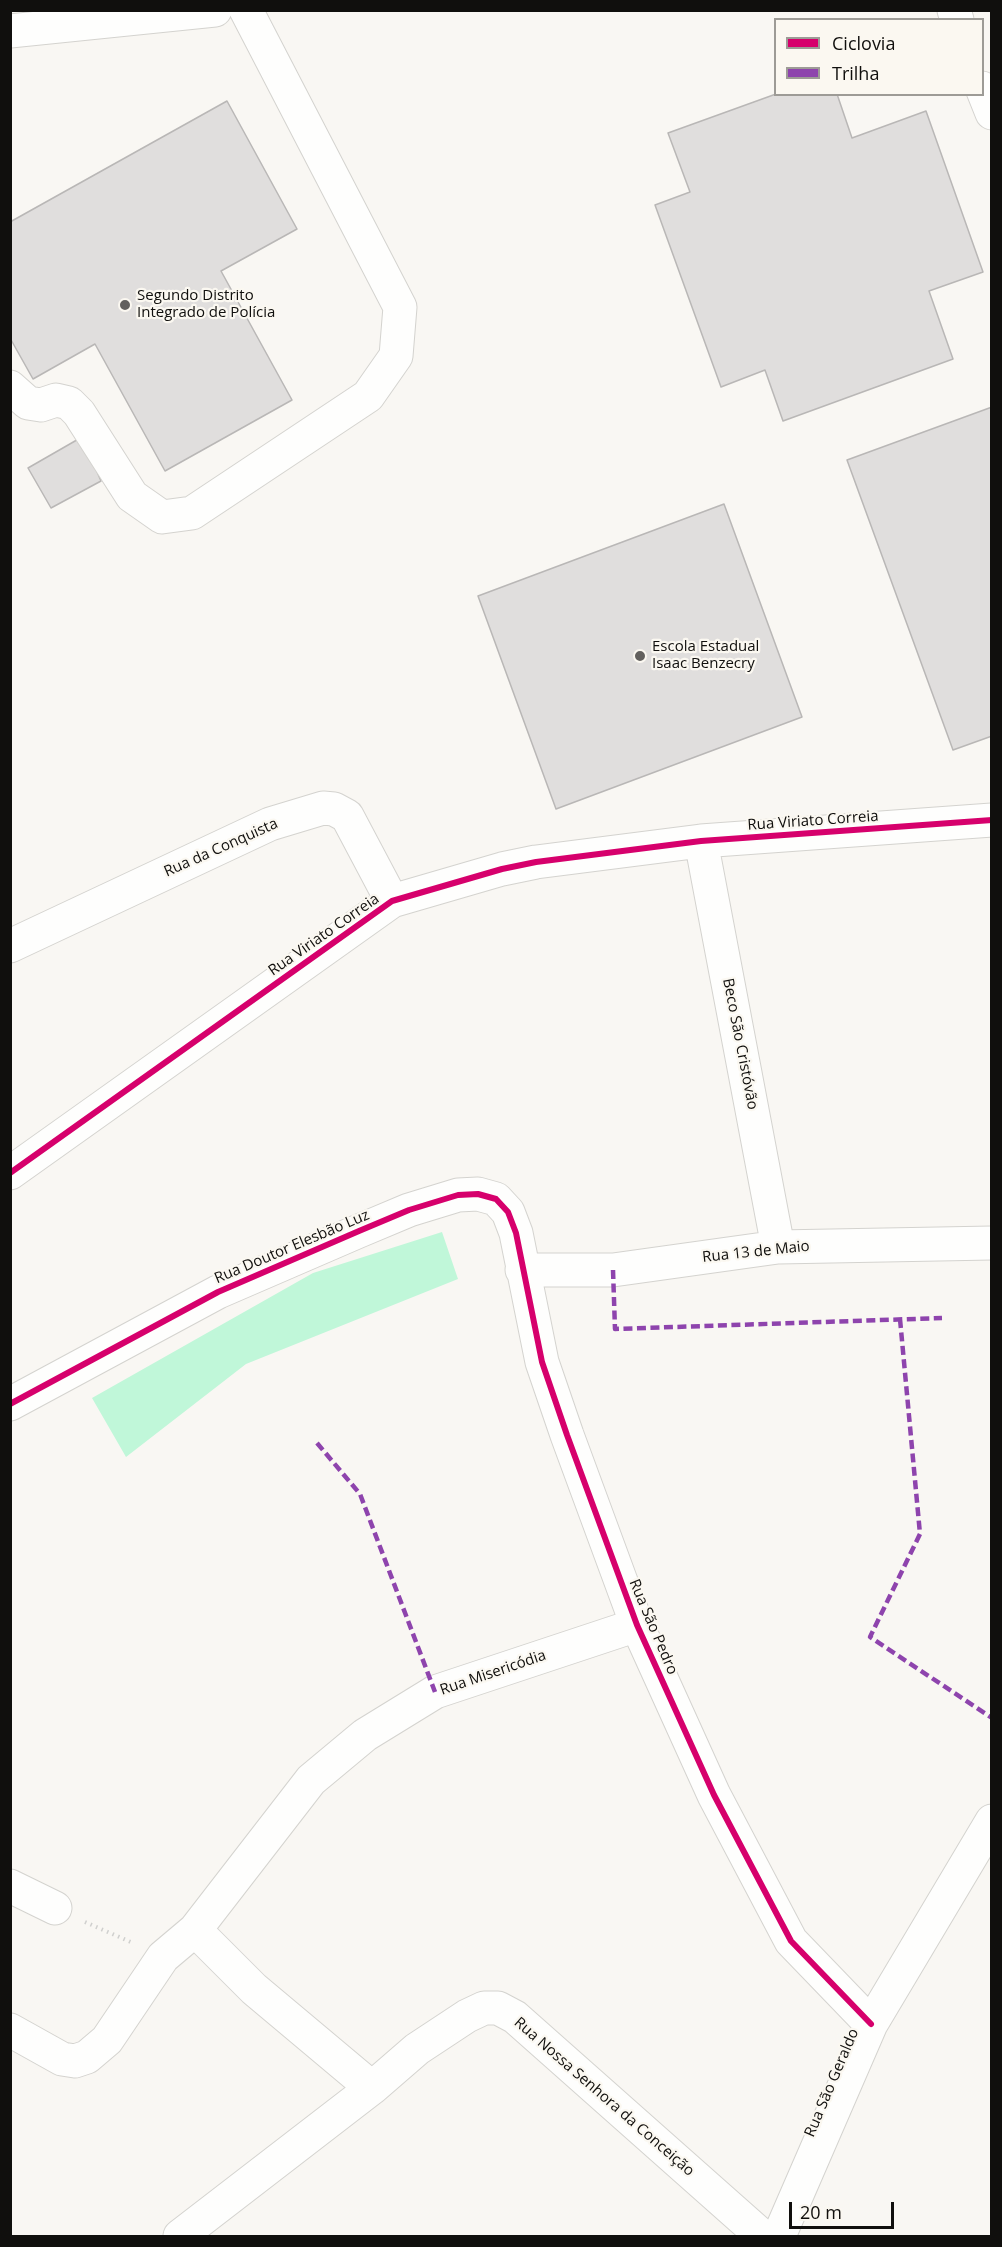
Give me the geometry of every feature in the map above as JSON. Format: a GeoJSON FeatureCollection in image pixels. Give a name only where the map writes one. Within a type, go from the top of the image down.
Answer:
{"type":"FeatureCollection","features":[{"type":"Feature","properties":{"kind":"street"},"geometry":{"type":"LineString","coordinates":[[10,31],[215,10]]}},
{"type":"Feature","properties":{"kind":"street"},"geometry":{"type":"LineString","coordinates":[[10,387],[28,403],[41,405],[56,400],[69,402],[79,413],[132,496],[162,517],[192,513],[368,396],[396,356],[400,307],[354,212],[246,10]]}},
{"type":"Feature","properties":{"kind":"street"},"geometry":{"type":"LineString","coordinates":[[984,93],[992,113]]}},
{"type":"Feature","properties":{"kind":"street","name":"Rua da Conquista"},"geometry":{"type":"LineString","coordinates":[[10,946],[270,824],[323,808],[334,809],[347,816],[392,901]]}},
{"type":"Feature","properties":{"kind":"street","name":"Rua Viriato Correia"},"geometry":{"type":"LineString","coordinates":[[10,1173],[392,901],[502,869],[536,862],[701,841],[992,820]]}},
{"type":"Feature","properties":{"kind":"street","name":"Beco São Cristóvão"},"geometry":{"type":"LineString","coordinates":[[701,841],[778,1247]]}},
{"type":"Feature","properties":{"kind":"street","name":"Rua Doutor Elesbão Luz"},"geometry":{"type":"LineString","coordinates":[[10,1404],[218,1292],[369,1227],[458,1195],[478,1194],[496,1199]]}},
{"type":"Feature","properties":{"kind":"street","name":"Rua São Pedro"},"geometry":{"type":"LineString","coordinates":[[496,1199],[508,1212],[516,1233],[542,1362],[637,1625],[714,1796],[780,1925],[806,1959],[871,2024]]}},
{"type":"Feature","properties":{"kind":"street","name":"Rua 13 de Maio"},"geometry":{"type":"LineString","coordinates":[[522,1270],[613,1270],[778,1247],[992,1243]]}},
{"type":"Feature","properties":{"kind":"street","name":"Rua Misericódia"},"geometry":{"type":"LineString","coordinates":[[10,2030],[62,2059],[75,2061],[87,2057],[107,2040],[163,1957],[195,1930],[311,1780],[365,1735],[435,1692],[637,1625]]}},
{"type":"Feature","properties":{"kind":"street","name":"Rua São Geraldo"},"geometry":{"type":"LineString","coordinates":[[779,2236],[871,2024],[992,1821]]}},
{"type":"Feature","properties":{"kind":"street"},"geometry":{"type":"LineString","coordinates":[[10,1886],[55,1908]]}},
{"type":"Feature","properties":{"kind":"street"},"geometry":{"type":"LineString","coordinates":[[195,1930],[254,1989],[372,2088]]}},
{"type":"Feature","properties":{"kind":"street","name":"Rua Nossa Senhora da Conceição"},"geometry":{"type":"LineString","coordinates":[[180,2236],[372,2088],[417,2049],[466,2016],[483,2008],[498,2008],[515,2017],[762,2236]]}},
{"type":"Feature","properties":{"kind":"path"},"geometry":{"type":"LineString","coordinates":[[55,1908],[163,1957]]}},
{"type":"Feature","properties":{"kind":"green space"},"geometry":{"type":"Polygon","coordinates":[[[442,1232],[458,1279],[246,1364],[126,1457],[92,1398],[313,1273],[442,1232]]]}},
{"type":"Feature","properties":{"kind":"building"},"geometry":{"type":"Polygon","coordinates":[[[774,95],[838,96],[852,138],[926,111],[983,272],[929,291],[953,359],[783,421],[765,370],[721,387],[655,205],[690,192],[668,133],[774,95]]]}},
{"type":"Feature","properties":{"kind":"building","name":"Segundo Distrito Integrado de Polícia"},"geometry":{"type":"Polygon","coordinates":[[[227,101],[297,229],[221,271],[292,400],[165,471],[95,344],[33,379],[10,338],[10,222],[227,101]]]}},
{"type":"Feature","properties":{"kind":"building"},"geometry":{"type":"Polygon","coordinates":[[[992,407],[992,736],[953,750],[847,460],[992,407]]]}},
{"type":"Feature","properties":{"kind":"building"},"geometry":{"type":"Polygon","coordinates":[[[82,437],[101,481],[51,508],[28,468],[82,437]]]}},
{"type":"Feature","properties":{"kind":"building","name":"Escola Estadual Isaac Benzecry"},"geometry":{"type":"Polygon","coordinates":[[[724,504],[802,717],[556,809],[478,596],[724,504]]]}},
{"type":"Feature","properties":{"kind":"marked path"},"geometry":{"type":"LineString","coordinates":[[613,1270],[615,1329],[942,1318]]}},
{"type":"Feature","properties":{"kind":"marked path"},"geometry":{"type":"LineString","coordinates":[[900,1319],[920,1534],[870,1637],[992,1718]]}},
{"type":"Feature","properties":{"kind":"marked path"},"geometry":{"type":"LineString","coordinates":[[317,1443],[360,1494],[435,1692]]}},
{"type":"Feature","properties":{"kind":"cycle path"},"geometry":{"type":"LineString","coordinates":[[10,1173],[392,901],[502,869],[536,862],[701,841],[992,820]]}},
{"type":"Feature","properties":{"kind":"cycle path"},"geometry":{"type":"LineString","coordinates":[[10,1404],[218,1292],[359,1231],[409,1210],[458,1195],[478,1194],[496,1199],[508,1212],[516,1233],[542,1362],[567,1435],[637,1625],[714,1795],[791,1941],[871,2024]]}},
{"type":"Feature","properties":{"kind":"place","name":"Segundo Distrito Integrado de Polícia"},"geometry":{"type":"Point","coordinates":[125,305]}},
{"type":"Feature","properties":{"kind":"place","name":"Escola Estadual Isaac Benzecry"},"geometry":{"type":"Point","coordinates":[640,656]}}]}
